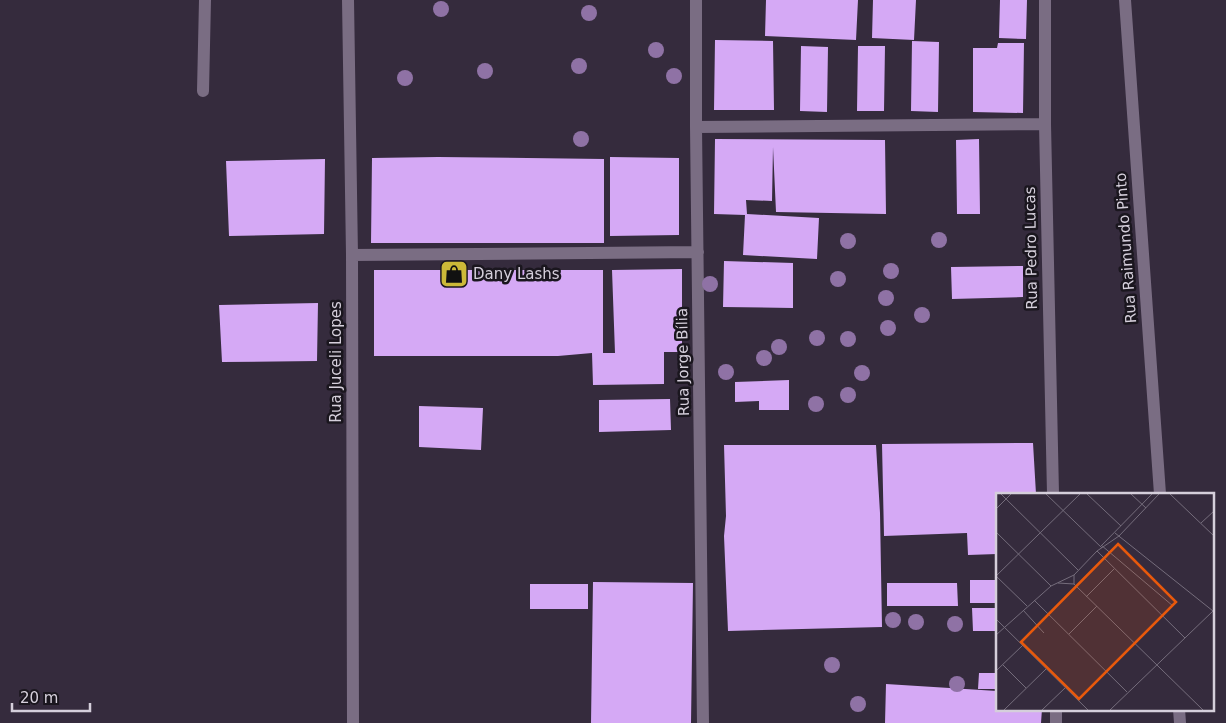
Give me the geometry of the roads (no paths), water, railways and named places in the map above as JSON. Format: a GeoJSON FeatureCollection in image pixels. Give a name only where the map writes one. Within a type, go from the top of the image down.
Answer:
{"type":"FeatureCollection","features":[{"type":"Feature","properties":{"kind":"street"},"geometry":{"type":"LineString","coordinates":[[203,91],[205,0]]}},
{"type":"Feature","properties":{"kind":"street","name":"Rua Juceli Lopes"},"geometry":{"type":"LineString","coordinates":[[348,0],[352,255],[353,723]]}},
{"type":"Feature","properties":{"kind":"street","name":"Rua Jorge Bília"},"geometry":{"type":"LineString","coordinates":[[696,0],[703,723]]}},
{"type":"Feature","properties":{"kind":"street","name":"Rua Pedro Lucas"},"geometry":{"type":"LineString","coordinates":[[1045,0],[1045,124],[1053,493]]}},
{"type":"Feature","properties":{"kind":"street","name":"Rua Raimundo Pinto"},"geometry":{"type":"LineString","coordinates":[[1125,0],[1160,493]]}},
{"type":"Feature","properties":{"kind":"street"},"geometry":{"type":"LineString","coordinates":[[696,127],[1045,124]]}},
{"type":"Feature","properties":{"kind":"street"},"geometry":{"type":"LineString","coordinates":[[352,255],[698,252]]}},
{"type":"Feature","properties":{"kind":"street"},"geometry":{"type":"LineString","coordinates":[[1056,710],[1056,723]]}},
{"type":"Feature","properties":{"kind":"street"},"geometry":{"type":"LineString","coordinates":[[1178,710],[1180,723]]}},
{"type":"Feature","properties":{"kind":"place","name":"Dany Lashs"},"geometry":{"type":"Point","coordinates":[454,274]}}]}
